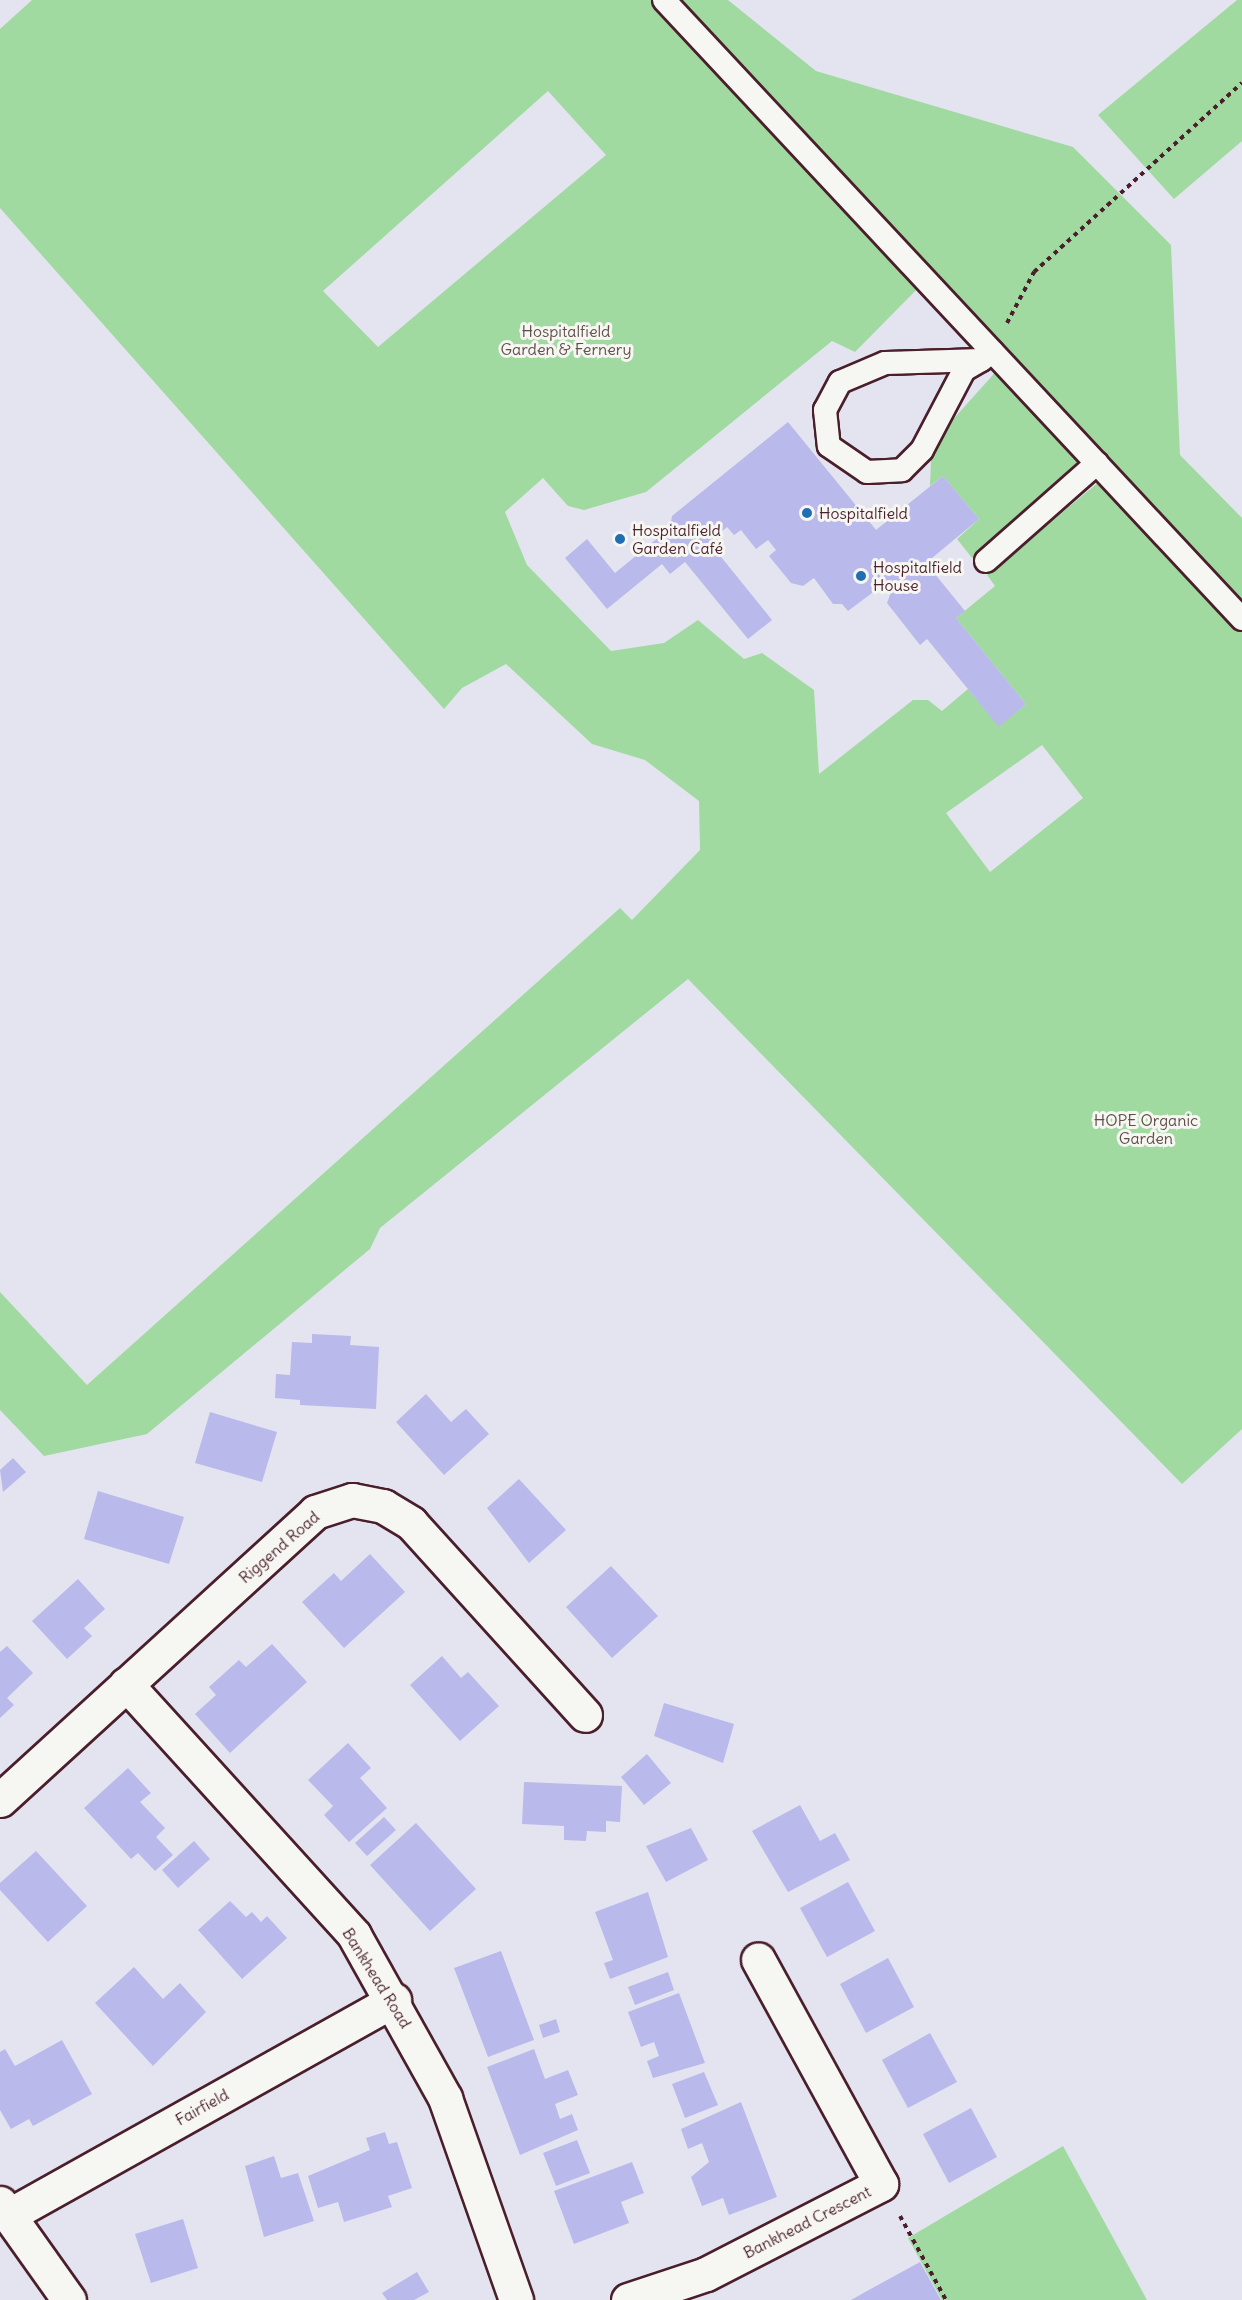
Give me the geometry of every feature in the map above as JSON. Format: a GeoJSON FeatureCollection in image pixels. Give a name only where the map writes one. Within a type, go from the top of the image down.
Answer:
{"type":"FeatureCollection","features":[{"type":"Feature","properties":{"kind":"street","name":"Riggend Road"},"geometry":{"type":"LineString","coordinates":[[0,1800],[315,1512],[352,1500],[383,1506],[411,1523],[585,1716]]}},
{"type":"Feature","properties":{"kind":"street","name":"Bankhead Road"},"geometry":{"type":"LineString","coordinates":[[126,1684],[354,1935],[394,2000],[444,2098],[516,2300]]}},
{"type":"Feature","properties":{"kind":"street","name":"Bankhead Crescent"},"geometry":{"type":"LineString","coordinates":[[628,2300],[705,2274],[881,2184],[758,1959]]}},
{"type":"Feature","properties":{"kind":"street","name":"Fairfield"},"geometry":{"type":"LineString","coordinates":[[5,2209],[394,2000]]}},
{"type":"Feature","properties":{"kind":"street"},"geometry":{"type":"LineString","coordinates":[[5,2209],[69,2300]]}},
{"type":"Feature","properties":{"kind":"lane"},"geometry":{"type":"LineString","coordinates":[[664,0],[986,356],[1096,463],[1242,619]]}},
{"type":"Feature","properties":{"kind":"lane"},"geometry":{"type":"LineString","coordinates":[[986,356],[964,370],[922,450],[902,470],[867,472],[829,446],[825,410],[840,382],[885,363],[986,356]]}},
{"type":"Feature","properties":{"kind":"lane"},"geometry":{"type":"LineString","coordinates":[[986,561],[1096,463]]}},
{"type":"Feature","properties":{"kind":"path"},"geometry":{"type":"LineString","coordinates":[[986,356],[1034,272],[1242,83]]}},
{"type":"Feature","properties":{"kind":"path"},"geometry":{"type":"LineString","coordinates":[[881,2184],[946,2300]]}},
{"type":"Feature","properties":{"kind":"green space"},"geometry":{"type":"Polygon","coordinates":[[[32,0],[728,0],[816,71],[1073,147],[1171,245],[1180,455],[1242,518],[1242,1429],[1182,1484],[688,979],[380,1228],[370,1249],[147,1434],[44,1456],[0,1410],[0,1292],[87,1385],[620,908],[632,920],[700,850],[699,801],[645,760],[592,744],[506,664],[462,688],[444,709],[0,208],[0,29],[32,0]],[[548,91],[323,291],[378,347],[606,155],[548,91]],[[932,274],[855,352],[832,341],[646,492],[584,510],[568,506],[543,478],[505,512],[527,565],[611,651],[664,643],[698,620],[744,659],[762,653],[814,690],[819,774],[913,700],[928,700],[942,711],[968,689],[999,726],[1026,704],[956,618],[995,586],[987,575],[1100,481],[1163,551],[1177,537],[1080,432],[1066,443],[1081,460],[972,558],[957,539],[979,519],[943,476],[930,486],[931,460],[940,434],[1009,357],[932,274]],[[1042,745],[946,813],[990,872],[1083,798],[1042,745]]]}},
{"type":"Feature","properties":{"kind":"green space"},"geometry":{"type":"Polygon","coordinates":[[[1237,0],[1242,0],[1242,141],[1174,199],[1098,115],[1237,0]]]}},
{"type":"Feature","properties":{"kind":"green space"},"geometry":{"type":"Polygon","coordinates":[[[1063,2146],[1147,2300],[942,2300],[908,2238],[1063,2146]]]}},
{"type":"Feature","properties":{"kind":"building","name":"Hospitalfield House"},"geometry":{"type":"Polygon","coordinates":[[[788,422],[876,530],[943,476],[979,519],[926,563],[965,611],[956,618],[1026,704],[999,727],[927,639],[920,645],[887,603],[891,592],[884,584],[848,611],[842,604],[833,604],[814,578],[803,586],[791,583],[769,556],[776,550],[768,540],[756,549],[741,530],[734,535],[727,527],[709,542],[772,620],[748,639],[685,562],[670,574],[662,564],[607,609],[565,558],[587,539],[615,573],[670,528],[672,516],[788,422]]]}},
{"type":"Feature","properties":{"kind":"building"},"geometry":{"type":"Polygon","coordinates":[[[312,1334],[351,1336],[350,1345],[379,1347],[376,1409],[300,1405],[300,1400],[275,1398],[276,1374],[290,1375],[292,1342],[312,1343],[312,1334]]]}},
{"type":"Feature","properties":{"kind":"building"},"geometry":{"type":"Polygon","coordinates":[[[426,1394],[451,1422],[466,1409],[489,1434],[444,1475],[396,1422],[426,1394]]]}},
{"type":"Feature","properties":{"kind":"building"},"geometry":{"type":"Polygon","coordinates":[[[210,1412],[277,1432],[262,1482],[195,1463],[210,1412]]]}},
{"type":"Feature","properties":{"kind":"building"},"geometry":{"type":"Polygon","coordinates":[[[13,1458],[26,1472],[3,1492],[0,1470],[13,1458]]]}},
{"type":"Feature","properties":{"kind":"building"},"geometry":{"type":"Polygon","coordinates":[[[519,1479],[566,1530],[529,1563],[487,1508],[519,1479]]]}},
{"type":"Feature","properties":{"kind":"building"},"geometry":{"type":"Polygon","coordinates":[[[98,1491],[184,1517],[169,1564],[84,1539],[98,1491]]]}},
{"type":"Feature","properties":{"kind":"building"},"geometry":{"type":"Polygon","coordinates":[[[370,1554],[405,1592],[344,1648],[302,1602],[334,1573],[341,1581],[370,1554]]]}},
{"type":"Feature","properties":{"kind":"building"},"geometry":{"type":"Polygon","coordinates":[[[611,1566],[658,1616],[612,1658],[566,1607],[611,1566]]]}},
{"type":"Feature","properties":{"kind":"building"},"geometry":{"type":"Polygon","coordinates":[[[78,1579],[105,1609],[84,1628],[92,1636],[67,1659],[32,1621],[78,1579]]]}},
{"type":"Feature","properties":{"kind":"building"},"geometry":{"type":"Polygon","coordinates":[[[272,1644],[307,1682],[230,1753],[195,1714],[216,1695],[209,1687],[239,1660],[246,1667],[272,1644]]]}},
{"type":"Feature","properties":{"kind":"building"},"geometry":{"type":"Polygon","coordinates":[[[7,1646],[33,1673],[7,1698],[14,1705],[0,1718],[0,1652],[7,1646]]]}},
{"type":"Feature","properties":{"kind":"building"},"geometry":{"type":"Polygon","coordinates":[[[442,1656],[461,1678],[468,1672],[499,1706],[460,1741],[410,1685],[442,1656]]]}},
{"type":"Feature","properties":{"kind":"building"},"geometry":{"type":"Polygon","coordinates":[[[664,1703],[734,1724],[723,1763],[654,1736],[664,1703]]]}},
{"type":"Feature","properties":{"kind":"building"},"geometry":{"type":"Polygon","coordinates":[[[348,1743],[371,1768],[360,1778],[387,1808],[349,1842],[324,1815],[333,1806],[308,1780],[348,1743]]]}},
{"type":"Feature","properties":{"kind":"building"},"geometry":{"type":"Polygon","coordinates":[[[647,1754],[671,1783],[644,1805],[621,1777],[647,1754]]]}},
{"type":"Feature","properties":{"kind":"building"},"geometry":{"type":"Polygon","coordinates":[[[128,1768],[151,1793],[140,1802],[165,1828],[156,1837],[173,1855],[155,1871],[138,1853],[131,1859],[84,1808],[128,1768]]]}},
{"type":"Feature","properties":{"kind":"building"},"geometry":{"type":"Polygon","coordinates":[[[524,1782],[622,1786],[620,1822],[606,1821],[606,1832],[587,1831],[586,1841],[564,1840],[564,1826],[522,1824],[524,1782]]]}},
{"type":"Feature","properties":{"kind":"building"},"geometry":{"type":"Polygon","coordinates":[[[800,1805],[820,1841],[835,1833],[850,1860],[788,1892],[752,1831],[800,1805]]]}},
{"type":"Feature","properties":{"kind":"building"},"geometry":{"type":"Polygon","coordinates":[[[384,1817],[396,1830],[367,1856],[355,1843],[384,1817]]]}},
{"type":"Feature","properties":{"kind":"building"},"geometry":{"type":"Polygon","coordinates":[[[416,1823],[476,1889],[430,1931],[370,1865],[416,1823]]]}},
{"type":"Feature","properties":{"kind":"building"},"geometry":{"type":"Polygon","coordinates":[[[691,1828],[708,1860],[666,1882],[646,1846],[691,1828]]]}},
{"type":"Feature","properties":{"kind":"building"},"geometry":{"type":"Polygon","coordinates":[[[194,1841],[210,1859],[178,1888],[162,1870],[194,1841]]]}},
{"type":"Feature","properties":{"kind":"building"},"geometry":{"type":"Polygon","coordinates":[[[36,1851],[87,1906],[48,1942],[0,1890],[0,1883],[36,1851]]]}},
{"type":"Feature","properties":{"kind":"building"},"geometry":{"type":"Polygon","coordinates":[[[848,1882],[875,1931],[827,1957],[800,1908],[848,1882]]]}},
{"type":"Feature","properties":{"kind":"building"},"geometry":{"type":"Polygon","coordinates":[[[648,1892],[668,1957],[610,1979],[604,1963],[613,1960],[595,1912],[648,1892]]]}},
{"type":"Feature","properties":{"kind":"building"},"geometry":{"type":"Polygon","coordinates":[[[230,1901],[246,1917],[252,1912],[261,1922],[267,1916],[287,1938],[242,1979],[198,1930],[230,1901]]]}},
{"type":"Feature","properties":{"kind":"building"},"geometry":{"type":"Polygon","coordinates":[[[501,1951],[534,2040],[488,2057],[454,1968],[501,1951]]]}},
{"type":"Feature","properties":{"kind":"building"},"geometry":{"type":"Polygon","coordinates":[[[888,1958],[914,2007],[866,2033],[840,1984],[888,1958]]]}},
{"type":"Feature","properties":{"kind":"building"},"geometry":{"type":"Polygon","coordinates":[[[134,1967],[163,1999],[180,1983],[206,2012],[153,2066],[95,2003],[134,1967]]]}},
{"type":"Feature","properties":{"kind":"building"},"geometry":{"type":"Polygon","coordinates":[[[668,1972],[674,1990],[635,2005],[628,1987],[668,1972]]]}},
{"type":"Feature","properties":{"kind":"building"},"geometry":{"type":"Polygon","coordinates":[[[679,1993],[705,2063],[653,2078],[647,2061],[659,2056],[654,2042],[641,2047],[628,2012],[679,1993]]]}},
{"type":"Feature","properties":{"kind":"building"},"geometry":{"type":"Polygon","coordinates":[[[556,2019],[560,2032],[543,2038],[539,2025],[556,2019]]]}},
{"type":"Feature","properties":{"kind":"building"},"geometry":{"type":"Polygon","coordinates":[[[930,2033],[957,2082],[908,2108],[882,2060],[930,2033]]]}},
{"type":"Feature","properties":{"kind":"building"},"geometry":{"type":"Polygon","coordinates":[[[62,2040],[92,2094],[33,2126],[29,2119],[11,2129],[0,2110],[0,2052],[5,2049],[15,2066],[62,2040]]]}},
{"type":"Feature","properties":{"kind":"building"},"geometry":{"type":"Polygon","coordinates":[[[534,2049],[545,2079],[568,2070],[578,2095],[555,2104],[560,2119],[572,2114],[578,2130],[520,2155],[487,2067],[534,2049]]]}},
{"type":"Feature","properties":{"kind":"building"},"geometry":{"type":"Polygon","coordinates":[[[704,2072],[718,2105],[685,2118],[672,2084],[704,2072]]]}},
{"type":"Feature","properties":{"kind":"building"},"geometry":{"type":"Polygon","coordinates":[[[741,2102],[777,2197],[729,2215],[723,2198],[702,2206],[691,2177],[709,2162],[702,2143],[688,2149],[681,2129],[741,2102]]]}},
{"type":"Feature","properties":{"kind":"building"},"geometry":{"type":"Polygon","coordinates":[[[971,2108],[997,2157],[949,2183],[923,2134],[971,2108]]]}},
{"type":"Feature","properties":{"kind":"building"},"geometry":{"type":"Polygon","coordinates":[[[385,2132],[389,2144],[397,2142],[412,2188],[388,2196],[392,2207],[344,2222],[338,2202],[318,2208],[308,2176],[370,2150],[366,2138],[385,2132]]]}},
{"type":"Feature","properties":{"kind":"building"},"geometry":{"type":"Polygon","coordinates":[[[577,2140],[590,2173],[556,2186],[543,2153],[577,2140]]]}},
{"type":"Feature","properties":{"kind":"building"},"geometry":{"type":"Polygon","coordinates":[[[274,2156],[281,2178],[298,2173],[314,2221],[264,2237],[245,2166],[274,2156]]]}},
{"type":"Feature","properties":{"kind":"building"},"geometry":{"type":"Polygon","coordinates":[[[632,2162],[644,2193],[621,2202],[629,2223],[574,2244],[554,2191],[632,2162]]]}},
{"type":"Feature","properties":{"kind":"building"},"geometry":{"type":"Polygon","coordinates":[[[183,2219],[198,2268],[151,2283],[135,2234],[183,2219]]]}},
{"type":"Feature","properties":{"kind":"building"},"geometry":{"type":"Polygon","coordinates":[[[920,2262],[941,2300],[851,2300],[867,2291],[920,2262]]]}},
{"type":"Feature","properties":{"kind":"building"},"geometry":{"type":"Polygon","coordinates":[[[417,2272],[429,2292],[414,2300],[387,2300],[382,2293],[417,2272]]]}},
{"type":"Feature","properties":{"kind":"place","name":"Hospitalfield"},"geometry":{"type":"Point","coordinates":[807,513]}},
{"type":"Feature","properties":{"kind":"place","name":"Hospitalfield Garden Café"},"geometry":{"type":"Point","coordinates":[620,539]}},
{"type":"Feature","properties":{"kind":"place","name":"Hospitalfield House"},"geometry":{"type":"Point","coordinates":[861,576]}},
{"type":"Feature","properties":{"kind":"park label","name":"Hospitalfield Garden & Fernery"},"geometry":{"type":"Point","coordinates":[566,340]}},
{"type":"Feature","properties":{"kind":"park label","name":"HOPE Organic Garden"},"geometry":{"type":"Point","coordinates":[1146,1129]}}]}
